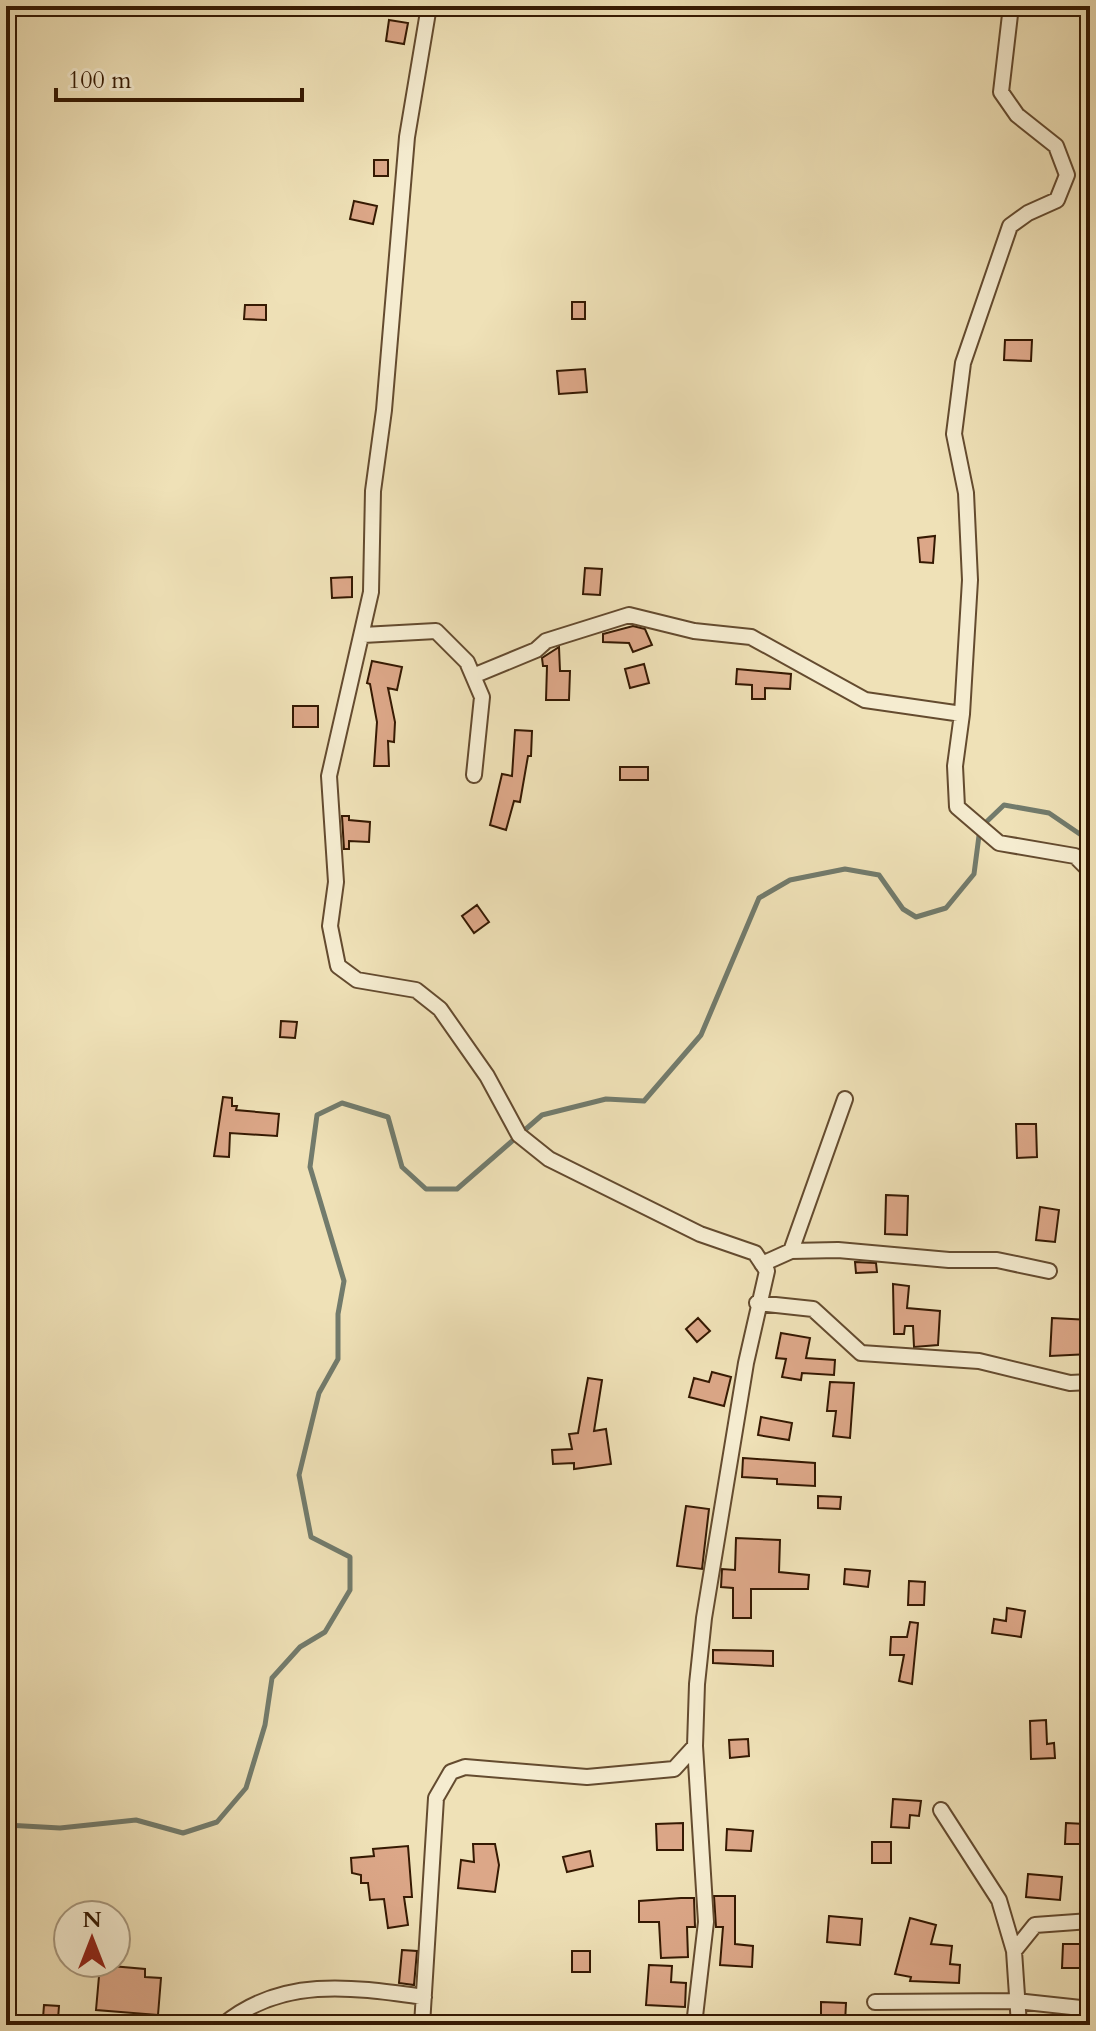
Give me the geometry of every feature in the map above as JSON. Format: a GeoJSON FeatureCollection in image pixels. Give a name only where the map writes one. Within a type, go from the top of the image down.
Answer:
{"type":"FeatureCollection","features":[{"type":"Feature","properties":{"kind":"street"},"geometry":{"type":"LineString","coordinates":[[429,6],[407,137],[384,410],[373,491],[371,592],[329,776],[336,882],[330,926],[338,966],[357,980],[416,990],[440,1009],[487,1076],[519,1135],[549,1159],[700,1234],[755,1253],[767,1271],[757,1303],[704,1618],[695,1746],[706,1922],[694,2025]]}},
{"type":"Feature","properties":{"kind":"street"},"geometry":{"type":"LineString","coordinates":[[1011,6],[1001,92],[1017,115],[1056,146],[1067,175],[1057,200],[1028,213],[1010,226],[963,363],[954,434],[966,493],[970,580],[962,714],[955,766],[957,807],[999,843],[1075,856],[1090,871]]}},
{"type":"Feature","properties":{"kind":"street"},"geometry":{"type":"LineString","coordinates":[[473,676],[536,650],[546,641],[629,615],[694,631],[751,637],[865,700],[962,714]]}},
{"type":"Feature","properties":{"kind":"street"},"geometry":{"type":"LineString","coordinates":[[363,635],[436,631],[467,662],[482,697],[474,775]]}},
{"type":"Feature","properties":{"kind":"street"},"geometry":{"type":"LineString","coordinates":[[791,1251],[845,1099]]}},
{"type":"Feature","properties":{"kind":"street"},"geometry":{"type":"LineString","coordinates":[[762,1264],[791,1251],[838,1250],[949,1260],[997,1260],[1049,1271]]}},
{"type":"Feature","properties":{"kind":"street"},"geometry":{"type":"LineString","coordinates":[[757,1303],[813,1309],[861,1353],[979,1361],[1070,1383],[1090,1382]]}},
{"type":"Feature","properties":{"kind":"street"},"geometry":{"type":"LineString","coordinates":[[422,2025],[436,1798],[451,1772],[465,1767],[587,1777],[674,1769],[695,1746]]}},
{"type":"Feature","properties":{"kind":"street"},"geometry":{"type":"LineString","coordinates":[[941,1810],[999,1900],[1014,1951],[1019,2025]]}},
{"type":"Feature","properties":{"kind":"street"},"geometry":{"type":"LineString","coordinates":[[1014,1951],[1035,1925],[1090,1921]]}},
{"type":"Feature","properties":{"kind":"street"},"geometry":{"type":"LineString","coordinates":[[223,2025],[246,2006],[289,1993],[342,1986],[424,1997]]}},
{"type":"Feature","properties":{"kind":"street"},"geometry":{"type":"LineString","coordinates":[[875,2002],[1016,2001],[1090,2009]]}},
{"type":"Feature","properties":{"kind":"building"},"geometry":{"type":"Polygon","coordinates":[[[389,20],[408,23],[404,44],[386,41],[389,20]]]}},
{"type":"Feature","properties":{"kind":"building"},"geometry":{"type":"Polygon","coordinates":[[[374,160],[388,160],[388,176],[374,176],[374,160]]]}},
{"type":"Feature","properties":{"kind":"building"},"geometry":{"type":"Polygon","coordinates":[[[354,201],[377,206],[373,224],[350,219],[354,201]]]}},
{"type":"Feature","properties":{"kind":"building"},"geometry":{"type":"Polygon","coordinates":[[[572,302],[585,302],[585,319],[572,319],[572,302]]]}},
{"type":"Feature","properties":{"kind":"building"},"geometry":{"type":"Polygon","coordinates":[[[245,305],[266,305],[266,320],[244,319],[245,305]]]}},
{"type":"Feature","properties":{"kind":"building"},"geometry":{"type":"Polygon","coordinates":[[[1005,340],[1032,340],[1031,361],[1004,360],[1005,340]]]}},
{"type":"Feature","properties":{"kind":"building"},"geometry":{"type":"Polygon","coordinates":[[[585,369],[587,392],[559,394],[557,371],[585,369]]]}},
{"type":"Feature","properties":{"kind":"building"},"geometry":{"type":"Polygon","coordinates":[[[935,536],[933,563],[920,562],[918,538],[935,536]]]}},
{"type":"Feature","properties":{"kind":"building"},"geometry":{"type":"Polygon","coordinates":[[[585,568],[602,569],[600,595],[583,594],[585,568]]]}},
{"type":"Feature","properties":{"kind":"building"},"geometry":{"type":"Polygon","coordinates":[[[352,577],[352,597],[332,598],[331,578],[352,577]]]}},
{"type":"Feature","properties":{"kind":"building"},"geometry":{"type":"Polygon","coordinates":[[[633,626],[645,629],[652,645],[633,652],[629,643],[603,642],[603,634],[633,626]]]}},
{"type":"Feature","properties":{"kind":"building"},"geometry":{"type":"Polygon","coordinates":[[[559,647],[560,671],[570,671],[569,700],[546,700],[547,666],[543,666],[542,658],[559,647]]]}},
{"type":"Feature","properties":{"kind":"building"},"geometry":{"type":"Polygon","coordinates":[[[372,661],[402,667],[397,690],[388,688],[395,722],[394,742],[388,741],[389,766],[374,766],[377,722],[370,684],[367,683],[372,661]]]}},
{"type":"Feature","properties":{"kind":"building"},"geometry":{"type":"Polygon","coordinates":[[[644,664],[649,683],[630,688],[625,669],[644,664]]]}},
{"type":"Feature","properties":{"kind":"building"},"geometry":{"type":"Polygon","coordinates":[[[737,669],[791,674],[790,689],[765,688],[765,699],[752,699],[752,685],[736,684],[737,669]]]}},
{"type":"Feature","properties":{"kind":"building"},"geometry":{"type":"Polygon","coordinates":[[[293,706],[318,706],[318,727],[293,727],[293,706]]]}},
{"type":"Feature","properties":{"kind":"building"},"geometry":{"type":"Polygon","coordinates":[[[515,730],[532,731],[531,756],[528,756],[520,802],[514,801],[506,830],[490,825],[502,774],[512,776],[515,730]]]}},
{"type":"Feature","properties":{"kind":"building"},"geometry":{"type":"Polygon","coordinates":[[[620,767],[648,767],[648,780],[620,780],[620,767]]]}},
{"type":"Feature","properties":{"kind":"building"},"geometry":{"type":"Polygon","coordinates":[[[342,816],[349,816],[349,820],[370,822],[369,842],[349,841],[349,849],[344,849],[342,816]]]}},
{"type":"Feature","properties":{"kind":"building"},"geometry":{"type":"Polygon","coordinates":[[[477,905],[489,922],[474,933],[462,916],[477,905]]]}},
{"type":"Feature","properties":{"kind":"building"},"geometry":{"type":"Polygon","coordinates":[[[281,1021],[297,1022],[295,1038],[280,1037],[281,1021]]]}},
{"type":"Feature","properties":{"kind":"building"},"geometry":{"type":"Polygon","coordinates":[[[223,1097],[232,1098],[232,1106],[237,1106],[236,1110],[279,1114],[277,1136],[230,1133],[229,1157],[214,1156],[223,1097]]]}},
{"type":"Feature","properties":{"kind":"building"},"geometry":{"type":"Polygon","coordinates":[[[1016,1124],[1036,1124],[1037,1157],[1017,1158],[1016,1124]]]}},
{"type":"Feature","properties":{"kind":"building"},"geometry":{"type":"Polygon","coordinates":[[[886,1195],[908,1196],[907,1235],[885,1234],[886,1195]]]}},
{"type":"Feature","properties":{"kind":"building"},"geometry":{"type":"Polygon","coordinates":[[[1040,1207],[1059,1210],[1055,1242],[1036,1240],[1040,1207]]]}},
{"type":"Feature","properties":{"kind":"building"},"geometry":{"type":"Polygon","coordinates":[[[855,1262],[876,1263],[877,1272],[856,1273],[855,1262]]]}},
{"type":"Feature","properties":{"kind":"building"},"geometry":{"type":"Polygon","coordinates":[[[893,1284],[909,1286],[907,1308],[940,1311],[938,1345],[914,1347],[913,1326],[905,1326],[904,1334],[894,1334],[893,1284]]]}},
{"type":"Feature","properties":{"kind":"building"},"geometry":{"type":"Polygon","coordinates":[[[698,1318],[710,1331],[697,1342],[686,1329],[698,1318]]]}},
{"type":"Feature","properties":{"kind":"building"},"geometry":{"type":"Polygon","coordinates":[[[1052,1318],[1090,1320],[1090,1354],[1050,1356],[1052,1318]]]}},
{"type":"Feature","properties":{"kind":"building"},"geometry":{"type":"Polygon","coordinates":[[[781,1333],[810,1338],[806,1358],[835,1360],[834,1375],[802,1373],[801,1380],[782,1377],[786,1359],[776,1358],[781,1333]]]}},
{"type":"Feature","properties":{"kind":"building"},"geometry":{"type":"Polygon","coordinates":[[[712,1372],[731,1377],[724,1406],[689,1397],[694,1378],[709,1382],[712,1372]]]}},
{"type":"Feature","properties":{"kind":"building"},"geometry":{"type":"Polygon","coordinates":[[[588,1378],[602,1380],[594,1431],[606,1429],[611,1464],[574,1469],[574,1463],[553,1464],[552,1450],[572,1449],[569,1434],[578,1433],[588,1378]]]}},
{"type":"Feature","properties":{"kind":"building"},"geometry":{"type":"Polygon","coordinates":[[[830,1382],[854,1383],[850,1438],[833,1436],[836,1411],[827,1411],[830,1382]]]}},
{"type":"Feature","properties":{"kind":"building"},"geometry":{"type":"Polygon","coordinates":[[[761,1417],[792,1423],[789,1440],[758,1435],[761,1417]]]}},
{"type":"Feature","properties":{"kind":"building"},"geometry":{"type":"Polygon","coordinates":[[[743,1458],[815,1463],[815,1486],[777,1484],[777,1479],[742,1477],[743,1458]]]}},
{"type":"Feature","properties":{"kind":"building"},"geometry":{"type":"Polygon","coordinates":[[[818,1496],[841,1497],[840,1509],[818,1508],[818,1496]]]}},
{"type":"Feature","properties":{"kind":"building"},"geometry":{"type":"Polygon","coordinates":[[[686,1506],[709,1509],[702,1569],[677,1566],[686,1506]]]}},
{"type":"Feature","properties":{"kind":"building"},"geometry":{"type":"Polygon","coordinates":[[[736,1538],[780,1540],[779,1572],[809,1575],[808,1589],[751,1589],[751,1618],[733,1618],[733,1588],[721,1587],[722,1569],[735,1570],[736,1538]]]}},
{"type":"Feature","properties":{"kind":"building"},"geometry":{"type":"Polygon","coordinates":[[[845,1569],[870,1571],[868,1587],[844,1584],[845,1569]]]}},
{"type":"Feature","properties":{"kind":"building"},"geometry":{"type":"Polygon","coordinates":[[[909,1581],[925,1582],[924,1605],[908,1605],[909,1581]]]}},
{"type":"Feature","properties":{"kind":"building"},"geometry":{"type":"Polygon","coordinates":[[[1007,1608],[1025,1611],[1021,1637],[992,1633],[994,1619],[1006,1621],[1007,1608]]]}},
{"type":"Feature","properties":{"kind":"building"},"geometry":{"type":"Polygon","coordinates":[[[910,1622],[918,1623],[912,1684],[899,1681],[904,1655],[890,1655],[891,1637],[907,1637],[910,1622]]]}},
{"type":"Feature","properties":{"kind":"building"},"geometry":{"type":"Polygon","coordinates":[[[713,1650],[773,1651],[773,1666],[713,1663],[713,1650]]]}},
{"type":"Feature","properties":{"kind":"building"},"geometry":{"type":"Polygon","coordinates":[[[1046,1720],[1047,1744],[1054,1743],[1055,1758],[1031,1759],[1030,1721],[1046,1720]]]}},
{"type":"Feature","properties":{"kind":"building"},"geometry":{"type":"Polygon","coordinates":[[[748,1739],[749,1756],[730,1758],[729,1740],[748,1739]]]}},
{"type":"Feature","properties":{"kind":"building"},"geometry":{"type":"Polygon","coordinates":[[[893,1799],[921,1801],[919,1816],[910,1815],[909,1828],[891,1827],[893,1799]]]}},
{"type":"Feature","properties":{"kind":"building"},"geometry":{"type":"Polygon","coordinates":[[[683,1823],[683,1850],[657,1850],[656,1824],[683,1823]]]}},
{"type":"Feature","properties":{"kind":"building"},"geometry":{"type":"Polygon","coordinates":[[[1066,1823],[1085,1824],[1084,1844],[1065,1844],[1066,1823]]]}},
{"type":"Feature","properties":{"kind":"building"},"geometry":{"type":"Polygon","coordinates":[[[727,1829],[753,1831],[751,1851],[726,1850],[727,1829]]]}},
{"type":"Feature","properties":{"kind":"building"},"geometry":{"type":"Polygon","coordinates":[[[872,1842],[891,1842],[891,1863],[872,1863],[872,1842]]]}},
{"type":"Feature","properties":{"kind":"building"},"geometry":{"type":"Polygon","coordinates":[[[473,1844],[495,1844],[499,1865],[495,1892],[458,1888],[461,1860],[474,1862],[473,1844]]]}},
{"type":"Feature","properties":{"kind":"building"},"geometry":{"type":"Polygon","coordinates":[[[408,1846],[412,1897],[404,1897],[408,1925],[388,1928],[384,1899],[370,1900],[368,1883],[361,1883],[361,1875],[352,1873],[351,1858],[374,1856],[373,1849],[408,1846]]]}},
{"type":"Feature","properties":{"kind":"building"},"geometry":{"type":"Polygon","coordinates":[[[590,1851],[593,1866],[567,1872],[563,1857],[590,1851]]]}},
{"type":"Feature","properties":{"kind":"building"},"geometry":{"type":"Polygon","coordinates":[[[1028,1874],[1062,1877],[1060,1900],[1026,1897],[1028,1874]]]}},
{"type":"Feature","properties":{"kind":"building"},"geometry":{"type":"Polygon","coordinates":[[[714,1896],[735,1896],[735,1944],[753,1946],[752,1967],[720,1965],[723,1927],[716,1927],[714,1896]]]}},
{"type":"Feature","properties":{"kind":"building"},"geometry":{"type":"Polygon","coordinates":[[[694,1898],[695,1927],[687,1927],[688,1957],[661,1958],[659,1922],[639,1922],[639,1901],[694,1898]]]}},
{"type":"Feature","properties":{"kind":"building"},"geometry":{"type":"Polygon","coordinates":[[[829,1916],[862,1919],[860,1945],[827,1942],[829,1916]]]}},
{"type":"Feature","properties":{"kind":"building"},"geometry":{"type":"Polygon","coordinates":[[[910,1918],[936,1925],[931,1944],[952,1946],[950,1964],[960,1965],[959,1983],[910,1981],[911,1977],[895,1974],[910,1918]]]}},
{"type":"Feature","properties":{"kind":"building"},"geometry":{"type":"Polygon","coordinates":[[[1063,1944],[1090,1944],[1090,1968],[1062,1968],[1063,1944]]]}},
{"type":"Feature","properties":{"kind":"building"},"geometry":{"type":"Polygon","coordinates":[[[402,1950],[417,1951],[414,1985],[399,1983],[402,1950]]]}},
{"type":"Feature","properties":{"kind":"building"},"geometry":{"type":"Polygon","coordinates":[[[572,1951],[590,1951],[590,1972],[572,1972],[572,1951]]]}},
{"type":"Feature","properties":{"kind":"building"},"geometry":{"type":"Polygon","coordinates":[[[649,1965],[672,1966],[671,1982],[686,1983],[685,2007],[646,2005],[649,1965]]]}},
{"type":"Feature","properties":{"kind":"building"},"geometry":{"type":"Polygon","coordinates":[[[132,1968],[145,1969],[145,1977],[161,1978],[158,2015],[96,2010],[99,1979],[132,1979],[132,1968]]]}},
{"type":"Feature","properties":{"kind":"building"},"geometry":{"type":"Polygon","coordinates":[[[821,2002],[846,2003],[845,2023],[821,2023],[821,2002]]]}},
{"type":"Feature","properties":{"kind":"building"},"geometry":{"type":"Polygon","coordinates":[[[44,2005],[59,2006],[58,2019],[43,2018],[44,2005]]]}},
{"type":"Feature","properties":{"kind":"waterway"},"geometry":{"type":"LineString","coordinates":[[6,1825],[60,1828],[136,1820],[183,1833],[217,1822],[246,1788],[265,1725],[272,1678],[300,1647],[325,1632],[350,1590],[350,1557],[311,1537],[299,1475],[319,1393],[338,1359],[338,1314],[344,1281],[310,1167],[317,1115],[342,1103],[388,1117],[402,1167],[426,1189],[457,1189],[542,1115],[606,1099],[644,1101],[701,1035],[759,898],[790,880],[845,869],[879,875],[903,909],[916,917],[946,908],[974,874],[980,828],[1004,805],[1049,813],[1090,841]]}}]}
